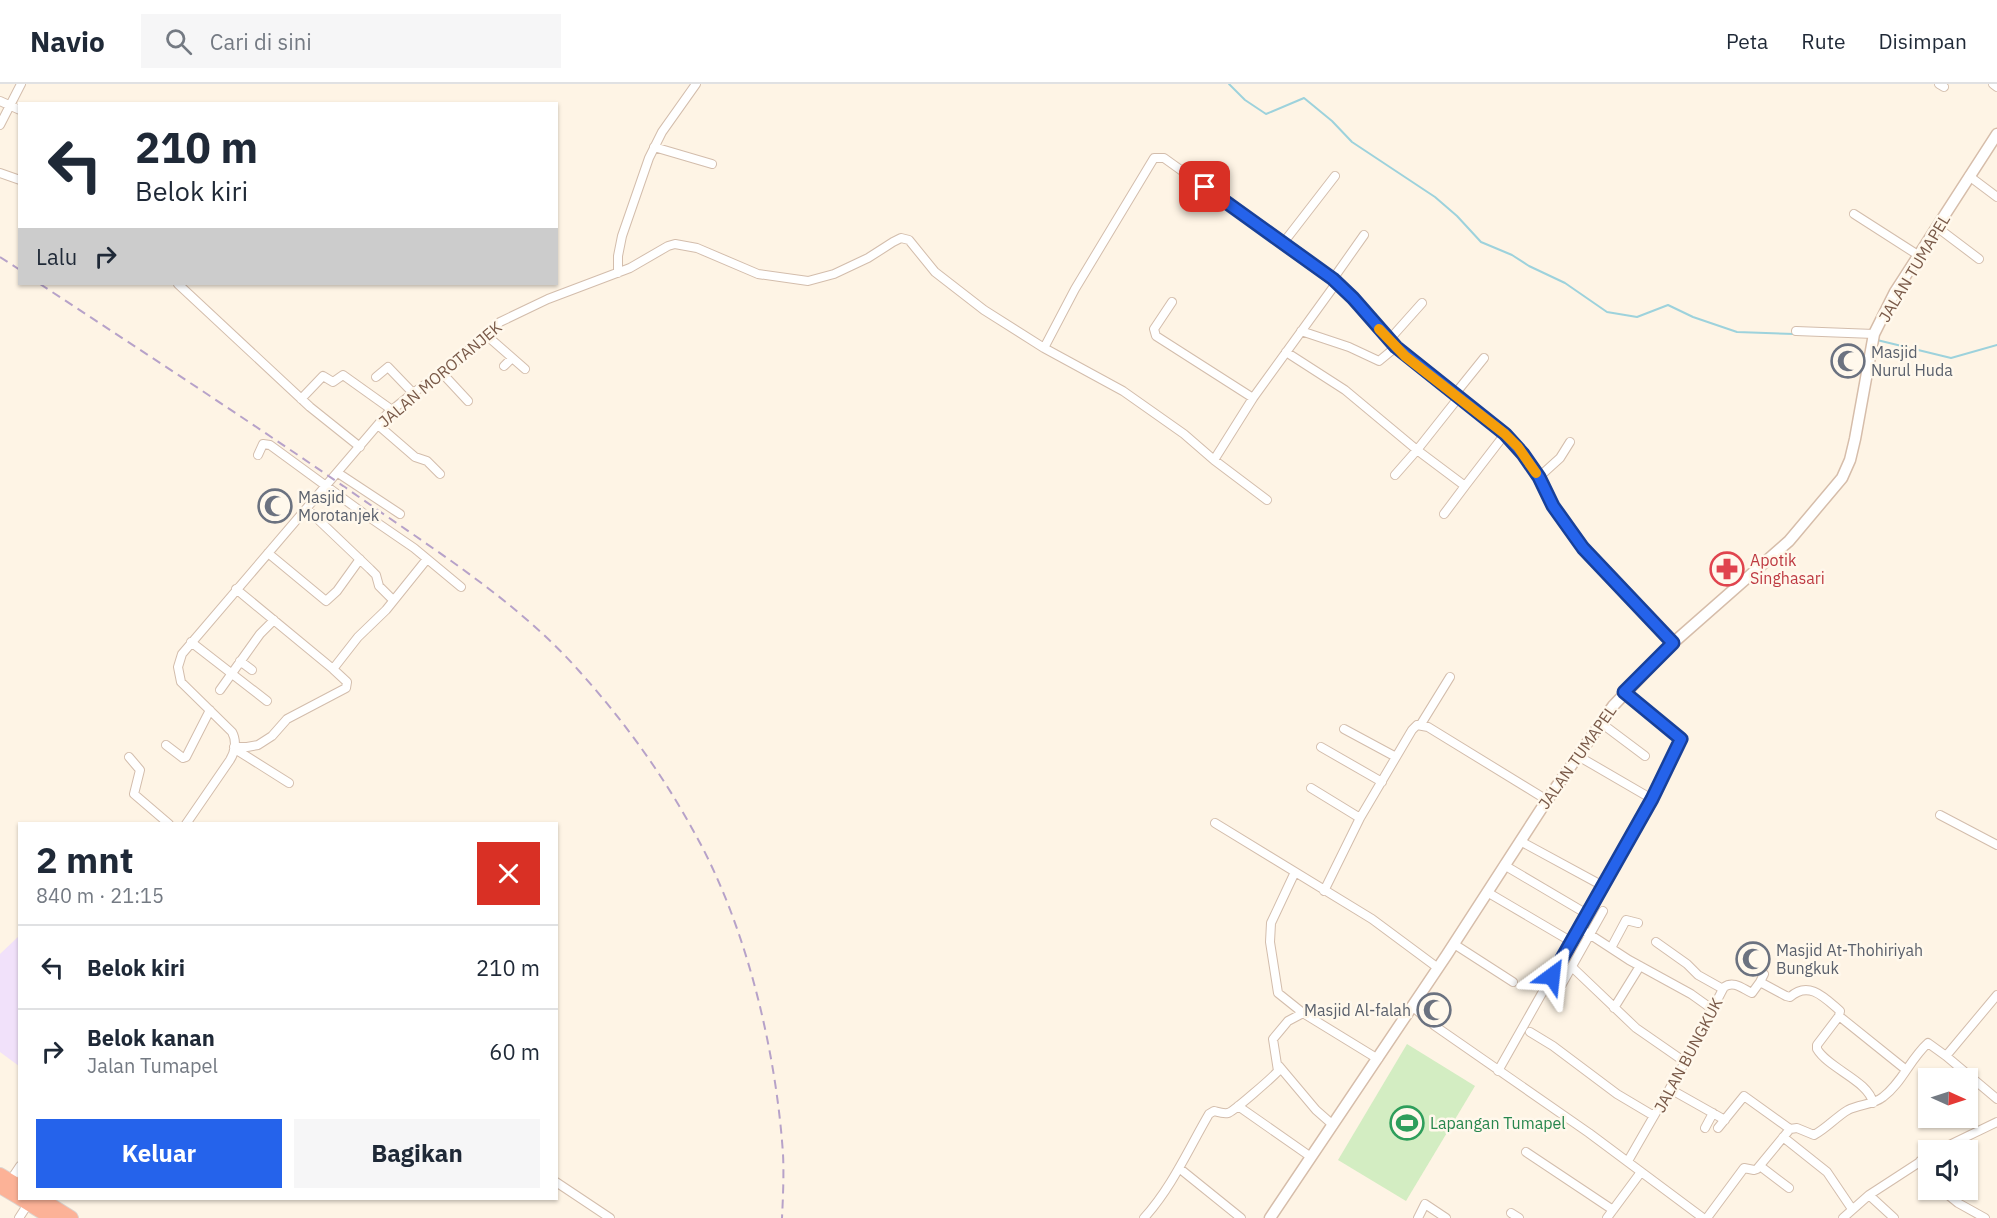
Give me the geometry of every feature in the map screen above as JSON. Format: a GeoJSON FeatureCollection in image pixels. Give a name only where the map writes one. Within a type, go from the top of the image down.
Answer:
{"type":"FeatureCollection","features":[{"type":"Feature","properties":{"kind":"highway"},"geometry":{"type":"LineString","coordinates":[[7,1182],[18,1193]]}},
{"type":"Feature","properties":{"kind":"highway"},"geometry":{"type":"LineString","coordinates":[[29,1204],[52,1218]]}},
{"type":"Feature","properties":{"kind":"highway"},"geometry":{"type":"LineString","coordinates":[[29,1204],[71,1218]]}},
{"type":"Feature","properties":{"kind":"street"},"geometry":{"type":"LineString","coordinates":[[0,125],[21,84]]}},
{"type":"Feature","properties":{"kind":"street"},"geometry":{"type":"LineString","coordinates":[[618,273],[618,256],[622,236],[654,147],[696,84]]}},
{"type":"Feature","properties":{"kind":"street"},"geometry":{"type":"LineString","coordinates":[[1993,84],[1997,87]]}},
{"type":"Feature","properties":{"kind":"street"},"geometry":{"type":"LineString","coordinates":[[0,101],[18,109]]}},
{"type":"Feature","properties":{"kind":"street","name":"JALAN TUMAPEL"},"geometry":{"type":"LineString","coordinates":[[1270,1218],[1378,1059],[1547,800],[1624,692],[1673,643],[1789,542],[1836,486],[1847,468],[1855,439],[1874,336],[1895,292],[1997,134]]}},
{"type":"Feature","properties":{"kind":"street"},"geometry":{"type":"LineString","coordinates":[[654,147],[712,164]]}},
{"type":"Feature","properties":{"kind":"street"},"geometry":{"type":"LineString","coordinates":[[1266,500],[1184,434],[1123,391],[1044,348],[1091,262],[1154,158],[1164,158],[1335,280],[1396,347],[1505,434],[1518,447],[1539,477],[1553,506],[1583,548],[1673,643]]}},
{"type":"Feature","properties":{"kind":"street"},"geometry":{"type":"LineString","coordinates":[[0,173],[18,179]]}},
{"type":"Feature","properties":{"kind":"street"},"geometry":{"type":"LineString","coordinates":[[1284,242],[1335,176]]}},
{"type":"Feature","properties":{"kind":"street"},"geometry":{"type":"LineString","coordinates":[[1969,176],[1997,197]]}},
{"type":"Feature","properties":{"kind":"street"},"geometry":{"type":"LineString","coordinates":[[1854,214],[1918,255]]}},
{"type":"Feature","properties":{"kind":"street"},"geometry":{"type":"LineString","coordinates":[[1938,228],[1979,260]]}},
{"type":"Feature","properties":{"kind":"street"},"geometry":{"type":"LineString","coordinates":[[1214,460],[1253,398],[1301,331],[1364,235]]}},
{"type":"Feature","properties":{"kind":"street","name":"JALAN MOROTANJEK"},"geometry":{"type":"LineString","coordinates":[[235,748],[234,736],[231,732],[181,682],[179,661],[191,642],[392,410],[442,373],[500,322],[548,299],[630,268],[675,244],[697,248],[758,274],[808,281],[834,274],[902,238],[909,240],[935,272],[947,282],[984,310],[1044,348]]}},
{"type":"Feature","properties":{"kind":"street"},"geometry":{"type":"LineString","coordinates":[[179,285],[302,400],[360,447]]}},
{"type":"Feature","properties":{"kind":"street"},"geometry":{"type":"LineString","coordinates":[[1172,302],[1154,329],[1156,336],[1253,398]]}},
{"type":"Feature","properties":{"kind":"street"},"geometry":{"type":"LineString","coordinates":[[1389,340],[1422,303]]}},
{"type":"Feature","properties":{"kind":"street"},"geometry":{"type":"LineString","coordinates":[[1301,331],[1350,347],[1379,361],[1396,347]]}},
{"type":"Feature","properties":{"kind":"street"},"geometry":{"type":"LineString","coordinates":[[1796,331],[1874,336]]}},
{"type":"Feature","properties":{"kind":"street"},"geometry":{"type":"LineString","coordinates":[[485,334],[525,369]]}},
{"type":"Feature","properties":{"kind":"street"},"geometry":{"type":"LineString","coordinates":[[1286,352],[1345,390],[1417,450],[1465,486]]}},
{"type":"Feature","properties":{"kind":"street"},"geometry":{"type":"LineString","coordinates":[[504,366],[513,358]]}},
{"type":"Feature","properties":{"kind":"street"},"geometry":{"type":"LineString","coordinates":[[1395,475],[1417,450],[1484,358]]}},
{"type":"Feature","properties":{"kind":"street"},"geometry":{"type":"LineString","coordinates":[[376,376],[388,367],[413,393]]}},
{"type":"Feature","properties":{"kind":"street"},"geometry":{"type":"LineString","coordinates":[[442,373],[468,401]]}},
{"type":"Feature","properties":{"kind":"street"},"geometry":{"type":"LineString","coordinates":[[302,400],[308,390],[323,376],[333,381],[343,375],[392,410]]}},
{"type":"Feature","properties":{"kind":"street"},"geometry":{"type":"LineString","coordinates":[[378,425],[415,457],[427,461],[440,474]]}},
{"type":"Feature","properties":{"kind":"street"},"geometry":{"type":"LineString","coordinates":[[1444,514],[1505,434]]}},
{"type":"Feature","properties":{"kind":"street"},"geometry":{"type":"LineString","coordinates":[[1539,477],[1560,458],[1570,442]]}},
{"type":"Feature","properties":{"kind":"street"},"geometry":{"type":"LineString","coordinates":[[258,455],[263,444],[270,445],[427,559],[461,587]]}},
{"type":"Feature","properties":{"kind":"street"},"geometry":{"type":"LineString","coordinates":[[338,473],[400,514]]}},
{"type":"Feature","properties":{"kind":"street"},"geometry":{"type":"LineString","coordinates":[[307,509],[376,575],[379,586],[393,600]]}},
{"type":"Feature","properties":{"kind":"street"},"geometry":{"type":"LineString","coordinates":[[268,553],[326,601],[337,591],[360,559]]}},
{"type":"Feature","properties":{"kind":"street"},"geometry":{"type":"LineString","coordinates":[[333,669],[427,559]]}},
{"type":"Feature","properties":{"kind":"street"},"geometry":{"type":"LineString","coordinates":[[235,748],[258,745],[272,736],[287,719],[345,690],[348,684],[236,589]]}},
{"type":"Feature","properties":{"kind":"street"},"geometry":{"type":"LineString","coordinates":[[220,690],[260,634],[274,620]]}},
{"type":"Feature","properties":{"kind":"street"},"geometry":{"type":"LineString","coordinates":[[191,642],[267,701]]}},
{"type":"Feature","properties":{"kind":"street"},"geometry":{"type":"LineString","coordinates":[[240,661],[252,670]]}},
{"type":"Feature","properties":{"kind":"street"},"geometry":{"type":"LineString","coordinates":[[1324,891],[1360,818],[1412,730],[1421,724],[1450,677]]}},
{"type":"Feature","properties":{"kind":"street"},"geometry":{"type":"LineString","coordinates":[[1562,984],[1572,967],[1585,931],[1587,914],[1652,799],[1681,739],[1624,692]]}},
{"type":"Feature","properties":{"kind":"street"},"geometry":{"type":"LineString","coordinates":[[166,745],[183,758],[186,757],[210,711]]}},
{"type":"Feature","properties":{"kind":"street"},"geometry":{"type":"LineString","coordinates":[[1601,723],[1645,756]]}},
{"type":"Feature","properties":{"kind":"street"},"geometry":{"type":"LineString","coordinates":[[1421,724],[1547,800]]}},
{"type":"Feature","properties":{"kind":"street"},"geometry":{"type":"LineString","coordinates":[[1344,729],[1396,758]]}},
{"type":"Feature","properties":{"kind":"street"},"geometry":{"type":"LineString","coordinates":[[1322,747],[1382,782]]}},
{"type":"Feature","properties":{"kind":"street"},"geometry":{"type":"LineString","coordinates":[[235,748],[289,783]]}},
{"type":"Feature","properties":{"kind":"street"},"geometry":{"type":"LineString","coordinates":[[187,822],[230,760],[235,748]]}},
{"type":"Feature","properties":{"kind":"street"},"geometry":{"type":"LineString","coordinates":[[1578,756],[1652,799]]}},
{"type":"Feature","properties":{"kind":"street"},"geometry":{"type":"LineString","coordinates":[[129,757],[140,772],[134,794],[167,822]]}},
{"type":"Feature","properties":{"kind":"street"},"geometry":{"type":"LineString","coordinates":[[1311,788],[1360,818]]}},
{"type":"Feature","properties":{"kind":"street"},"geometry":{"type":"LineString","coordinates":[[1940,814],[1997,845]]}},
{"type":"Feature","properties":{"kind":"street"},"geometry":{"type":"LineString","coordinates":[[1215,823],[1372,919],[1438,968]]}},
{"type":"Feature","properties":{"kind":"street"},"geometry":{"type":"LineString","coordinates":[[1520,842],[1603,886]]}},
{"type":"Feature","properties":{"kind":"street"},"geometry":{"type":"LineString","coordinates":[[1504,865],[1587,914]]}},
{"type":"Feature","properties":{"kind":"street"},"geometry":{"type":"LineString","coordinates":[[1295,872],[1271,924],[1270,942],[1278,993],[1303,1013],[1378,1059]]}},
{"type":"Feature","properties":{"kind":"street"},"geometry":{"type":"LineString","coordinates":[[1487,892],[1572,942]]}},
{"type":"Feature","properties":{"kind":"street"},"geometry":{"type":"LineString","coordinates":[[1499,1072],[1572,942],[1603,911]]}},
{"type":"Feature","properties":{"kind":"street"},"geometry":{"type":"LineString","coordinates":[[1611,948],[1626,920],[1638,923]]}},
{"type":"Feature","properties":{"kind":"street"},"geometry":{"type":"LineString","coordinates":[[1585,931],[1712,1009]]}},
{"type":"Feature","properties":{"kind":"street"},"geometry":{"type":"LineString","coordinates":[[1656,942],[1687,964],[1698,975],[1723,989]]}},
{"type":"Feature","properties":{"kind":"street"},"geometry":{"type":"LineString","coordinates":[[1454,944],[1514,982]]}},
{"type":"Feature","properties":{"kind":"street"},"geometry":{"type":"LineString","coordinates":[[1614,1008],[1640,966]]}},
{"type":"Feature","properties":{"kind":"street"},"geometry":{"type":"LineString","coordinates":[[1572,967],[1636,1028],[1684,1062]]}},
{"type":"Feature","properties":{"kind":"street"},"geometry":{"type":"LineString","coordinates":[[1764,974],[1760,982],[1789,997],[1801,989],[1812,990],[1840,1011],[1839,1016],[1817,1045],[1817,1049],[1831,1064],[1870,1094],[1873,1103]]}},
{"type":"Feature","properties":{"kind":"street","name":"JALAN BUNGKUK"},"geometry":{"type":"LineString","coordinates":[[1628,1161],[1670,1089],[1723,989],[1729,984],[1734,984],[1752,993],[1760,982]]}},
{"type":"Feature","properties":{"kind":"street"},"geometry":{"type":"LineString","coordinates":[[1946,1056],[1995,1000]]}},
{"type":"Feature","properties":{"kind":"street"},"geometry":{"type":"LineString","coordinates":[[1412,1006],[1435,1026],[1628,1161],[1705,1218],[1744,1168],[1754,1170],[1760,1166],[1791,1129],[1797,1128],[1814,1135],[1849,1110],[1873,1103],[1892,1088],[1928,1043],[1997,1099]]}},
{"type":"Feature","properties":{"kind":"street"},"geometry":{"type":"LineString","coordinates":[[1303,1013],[1281,1027],[1273,1039],[1279,1066],[1316,1110],[1333,1125]]}},
{"type":"Feature","properties":{"kind":"street"},"geometry":{"type":"LineString","coordinates":[[1839,1016],[1905,1069]]}},
{"type":"Feature","properties":{"kind":"street"},"geometry":{"type":"LineString","coordinates":[[1530,1032],[1553,1046],[1617,1094],[1654,1116]]}},
{"type":"Feature","properties":{"kind":"street"},"geometry":{"type":"LineString","coordinates":[[1144,1218],[1157,1203],[1179,1168],[1209,1114],[1214,1111],[1227,1114],[1272,1078],[1279,1066]]}},
{"type":"Feature","properties":{"kind":"street"},"geometry":{"type":"LineString","coordinates":[[1670,1089],[1725,1120]]}},
{"type":"Feature","properties":{"kind":"street"},"geometry":{"type":"LineString","coordinates":[[1718,1128],[1744,1096],[1791,1129]]}},
{"type":"Feature","properties":{"kind":"street"},"geometry":{"type":"LineString","coordinates":[[1238,1106],[1311,1157]]}},
{"type":"Feature","properties":{"kind":"street"},"geometry":{"type":"LineString","coordinates":[[1705,1128],[1713,1113]]}},
{"type":"Feature","properties":{"kind":"street"},"geometry":{"type":"LineString","coordinates":[[1960,1140],[1997,1122]]}},
{"type":"Feature","properties":{"kind":"street"},"geometry":{"type":"LineString","coordinates":[[1783,1137],[1827,1172],[1852,1209]]}},
{"type":"Feature","properties":{"kind":"street"},"geometry":{"type":"LineString","coordinates":[[1526,1152],[1613,1210]]}},
{"type":"Feature","properties":{"kind":"street"},"geometry":{"type":"LineString","coordinates":[[1843,1218],[1869,1195],[1918,1162]]}},
{"type":"Feature","properties":{"kind":"street"},"geometry":{"type":"LineString","coordinates":[[1760,1166],[1789,1188]]}},
{"type":"Feature","properties":{"kind":"street"},"geometry":{"type":"LineString","coordinates":[[7,1182],[18,1168]]}},
{"type":"Feature","properties":{"kind":"street"},"geometry":{"type":"LineString","coordinates":[[1179,1168],[1240,1218]]}},
{"type":"Feature","properties":{"kind":"street"},"geometry":{"type":"LineString","coordinates":[[1607,1218],[1641,1172]]}},
{"type":"Feature","properties":{"kind":"street"},"geometry":{"type":"LineString","coordinates":[[558,1183],[610,1218]]}},
{"type":"Feature","properties":{"kind":"street"},"geometry":{"type":"LineString","coordinates":[[1869,1195],[1894,1218]]}},
{"type":"Feature","properties":{"kind":"street"},"geometry":{"type":"LineString","coordinates":[[1953,1200],[1973,1215],[1984,1218]]}},
{"type":"Feature","properties":{"kind":"street"},"geometry":{"type":"LineString","coordinates":[[19,1218],[29,1204]]}},
{"type":"Feature","properties":{"kind":"street"},"geometry":{"type":"LineString","coordinates":[[1418,1218],[1425,1204],[1446,1218]]}},
{"type":"Feature","properties":{"kind":"street"},"geometry":{"type":"LineString","coordinates":[[1511,1213],[1519,1218]]}},
{"type":"Feature","properties":{"kind":"shaded area"},"geometry":{"type":"Polygon","coordinates":[[[18,937],[18,1065],[0,1052],[0,954],[18,937]]]}},
{"type":"Feature","properties":{"kind":"green space","name":"Lapangan Tumapel"},"geometry":{"type":"Polygon","coordinates":[[[1407,1044],[1475,1086],[1406,1201],[1338,1160],[1407,1044]]]}},
{"type":"Feature","properties":{"kind":"waterway"},"geometry":{"type":"LineString","coordinates":[[1229,84],[1245,100],[1266,114],[1304,98],[1332,121],[1352,142],[1435,197],[1457,216],[1481,242],[1512,255],[1565,283],[1607,312],[1637,317],[1668,305],[1693,317],[1737,332],[1794,334]]}},
{"type":"Feature","properties":{"kind":"waterway"},"geometry":{"type":"LineString","coordinates":[[1877,340],[1951,358],[1997,345]]}},
{"type":"Feature","properties":{"kind":"railway"},"geometry":{"type":"LineString","coordinates":[[0,257],[18,269]]}},
{"type":"Feature","properties":{"kind":"railway"},"geometry":{"type":"LineString","coordinates":[[42,285],[290,450],[508,603],[557,648],[612,710],[656,769],[694,832],[729,906],[743,947],[765,1031],[779,1114],[783,1154],[782,1218]]}},
{"type":"Feature","properties":{"kind":"slow traffic"},"geometry":{"type":"LineString","coordinates":[[1379,329],[1405,356],[1505,434],[1518,447],[1536,473]]}},
{"type":"Feature","properties":{"kind":"place","name":"Masjid Nurul Huda"},"geometry":{"type":"Point","coordinates":[1848,361]}},
{"type":"Feature","properties":{"kind":"place","name":"Masjid Morotanjek"},"geometry":{"type":"Point","coordinates":[275,506]}},
{"type":"Feature","properties":{"kind":"place","name":"Apotik Singhasari"},"geometry":{"type":"Point","coordinates":[1727,569]}},
{"type":"Feature","properties":{"kind":"place","name":"Masjid At-Thohiriyah Bungkuk"},"geometry":{"type":"Point","coordinates":[1753,959]}},
{"type":"Feature","properties":{"kind":"place","name":"Masjid Al-falah"},"geometry":{"type":"Point","coordinates":[1434,1010]}},
{"type":"Feature","properties":{"kind":"place","name":"Lapangan Tumapel"},"geometry":{"type":"Point","coordinates":[1407,1123]}},
{"type":"Feature","properties":{"kind":"route"},"geometry":{"type":"LineString","coordinates":[[1205,187],[1333,279],[1396,347],[1505,434],[1518,447],[1539,477],[1553,506],[1583,548],[1673,643],[1624,692],[1681,739],[1652,799],[1552,976]]}}]}
